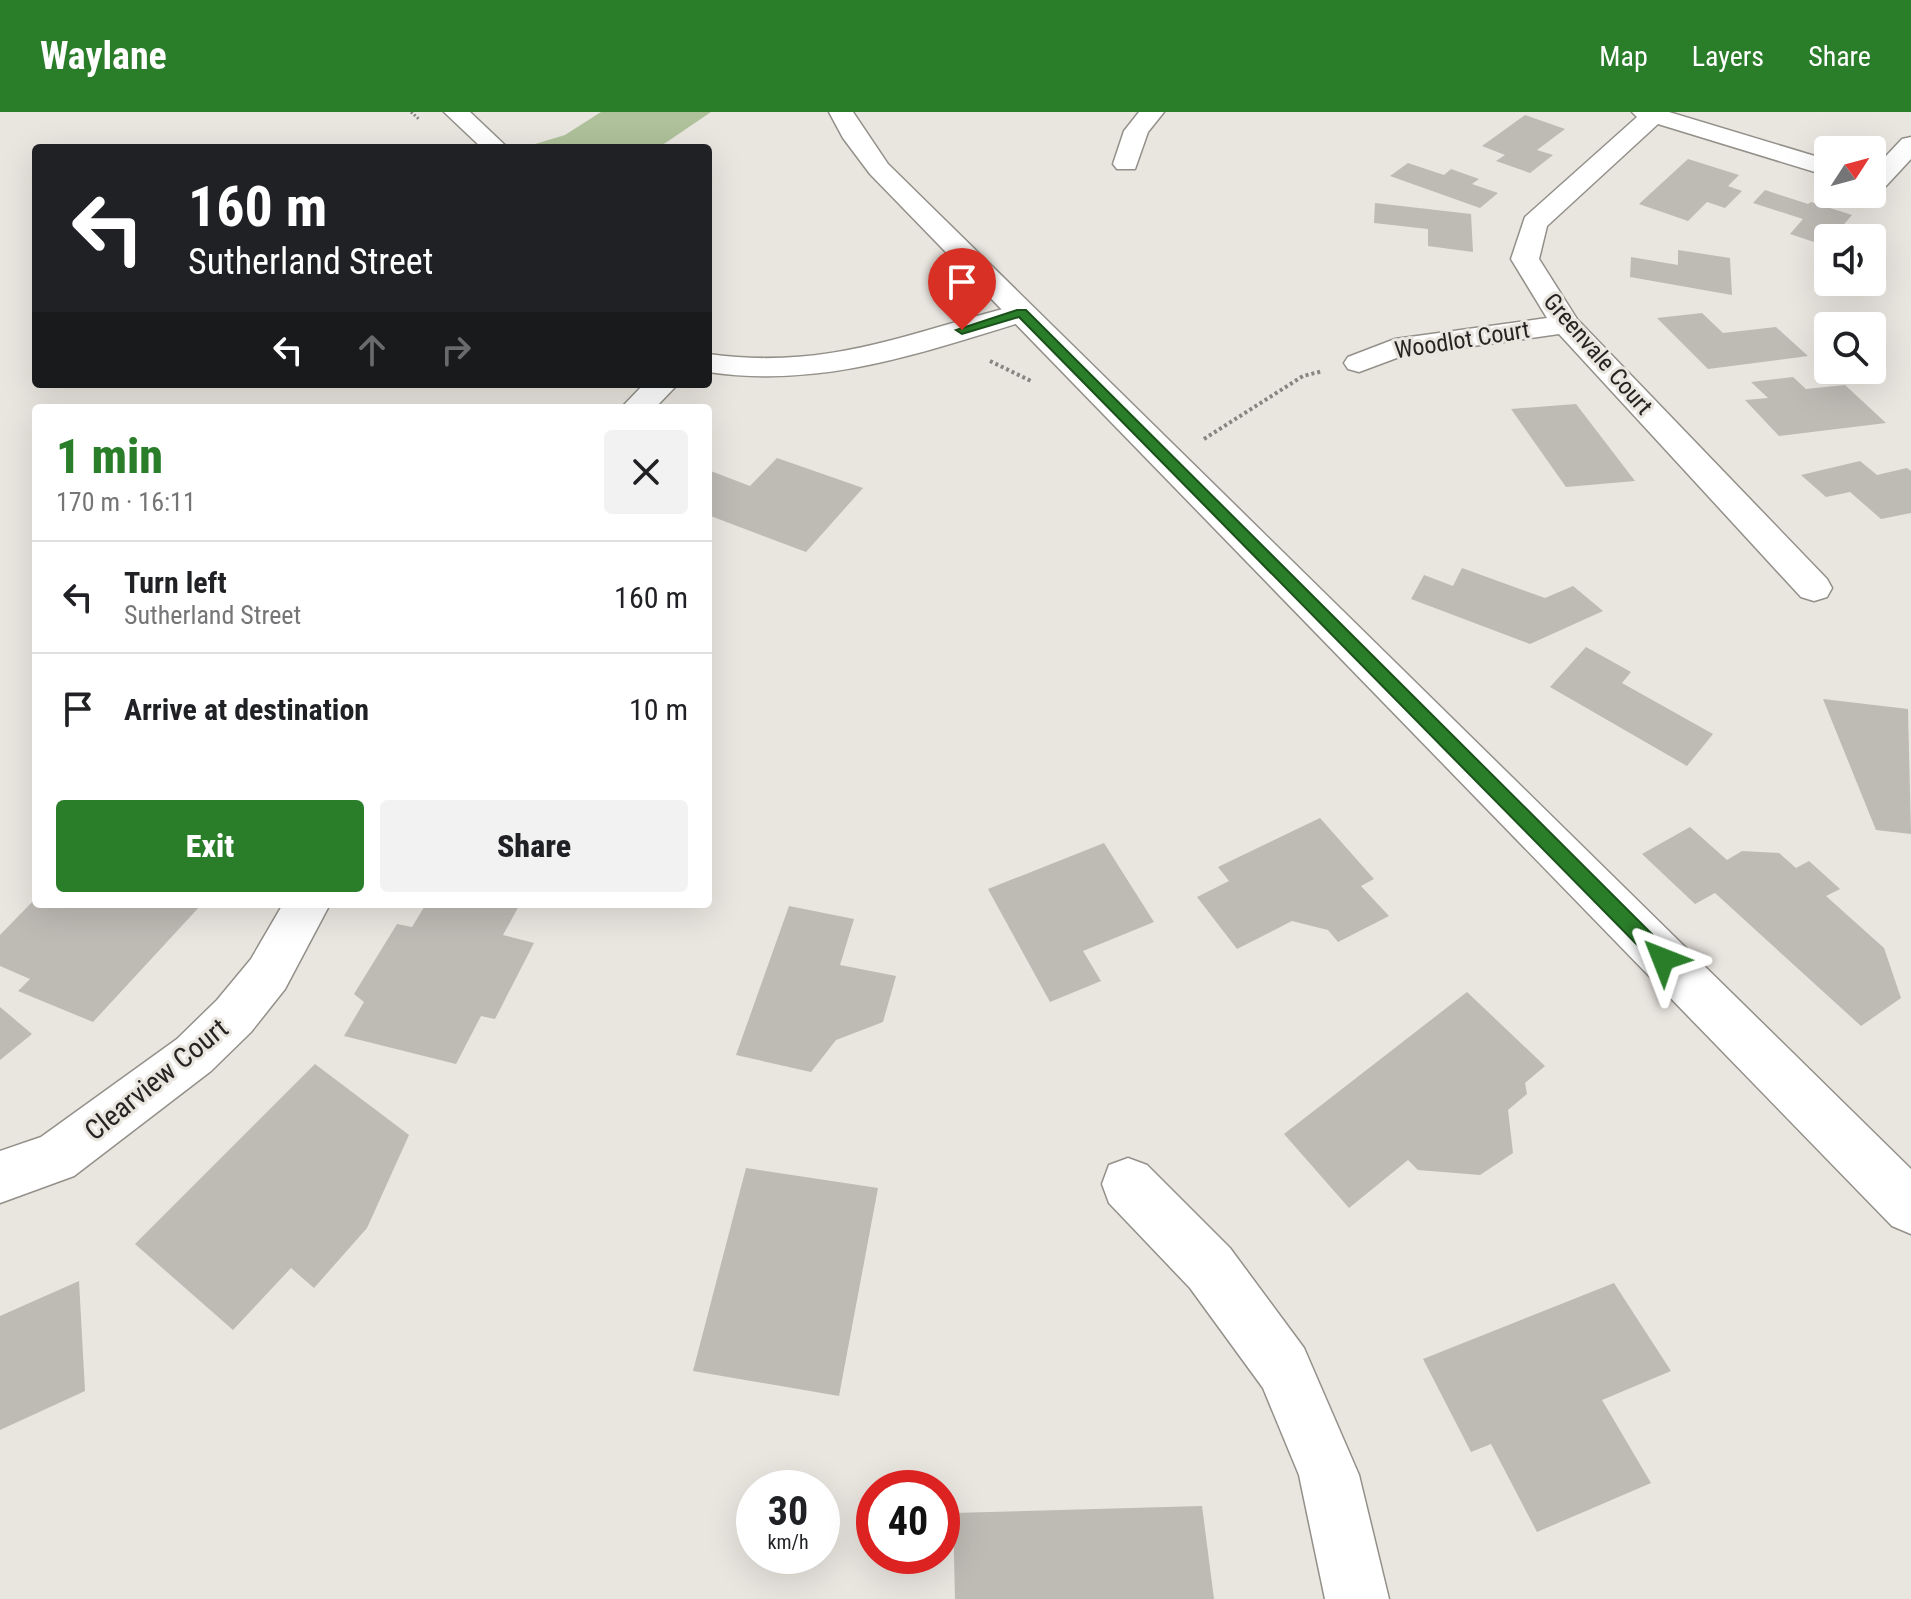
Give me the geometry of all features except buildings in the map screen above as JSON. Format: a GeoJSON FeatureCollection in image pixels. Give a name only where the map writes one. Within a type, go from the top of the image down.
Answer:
{"type":"FeatureCollection","features":[{"type":"Feature","properties":{"kind":"street"},"geometry":{"type":"LineString","coordinates":[[456,112],[492,144]]}},
{"type":"Feature","properties":{"kind":"street"},"geometry":{"type":"LineString","coordinates":[[841,112],[855,138],[879,169],[1911,1207]]}},
{"type":"Feature","properties":{"kind":"street"},"geometry":{"type":"LineString","coordinates":[[1126,164],[1136,131],[1152,112]]}},
{"type":"Feature","properties":{"kind":"street"},"geometry":{"type":"LineString","coordinates":[[1649,114],[1814,164]]}},
{"type":"Feature","properties":{"kind":"street","name":"Greenvale Court"},"geometry":{"type":"LineString","coordinates":[[1649,114],[1534,223],[1525,259],[1566,324],[1814,588]]}},
{"type":"Feature","properties":{"kind":"street"},"geometry":{"type":"LineString","coordinates":[[1886,179],[1911,144]]}},
{"type":"Feature","properties":{"kind":"street"},"geometry":{"type":"LineString","coordinates":[[712,364],[750,369],[825,366],[864,358],[1022,313]]}},
{"type":"Feature","properties":{"kind":"street","name":"Woodlot Court"},"geometry":{"type":"LineString","coordinates":[[1359,363],[1395,348],[1566,324]]}},
{"type":"Feature","properties":{"kind":"street"},"geometry":{"type":"LineString","coordinates":[[641,404],[658,388]]}},
{"type":"Feature","properties":{"kind":"street","name":"Clearview Court"},"geometry":{"type":"LineString","coordinates":[[0,1177],[56,1158],[194,1055],[234,1016],[268,974],[305,908]]}},
{"type":"Feature","properties":{"kind":"street"},"geometry":{"type":"LineString","coordinates":[[1128,1184],[1210,1268],[1284,1368],[1329,1475],[1357,1599]]}},
{"type":"Feature","properties":{"kind":"path"},"geometry":{"type":"LineString","coordinates":[[1168,461],[1303,376],[1359,363]]}},
{"type":"Feature","properties":{"kind":"green space"},"geometry":{"type":"Polygon","coordinates":[[[601,112],[711,112],[664,144],[535,144],[565,135],[601,112]]]}},
{"type":"Feature","properties":{"kind":"route"},"geometry":{"type":"LineString","coordinates":[[962,330],[1022,313],[1663,959]]}}]}
